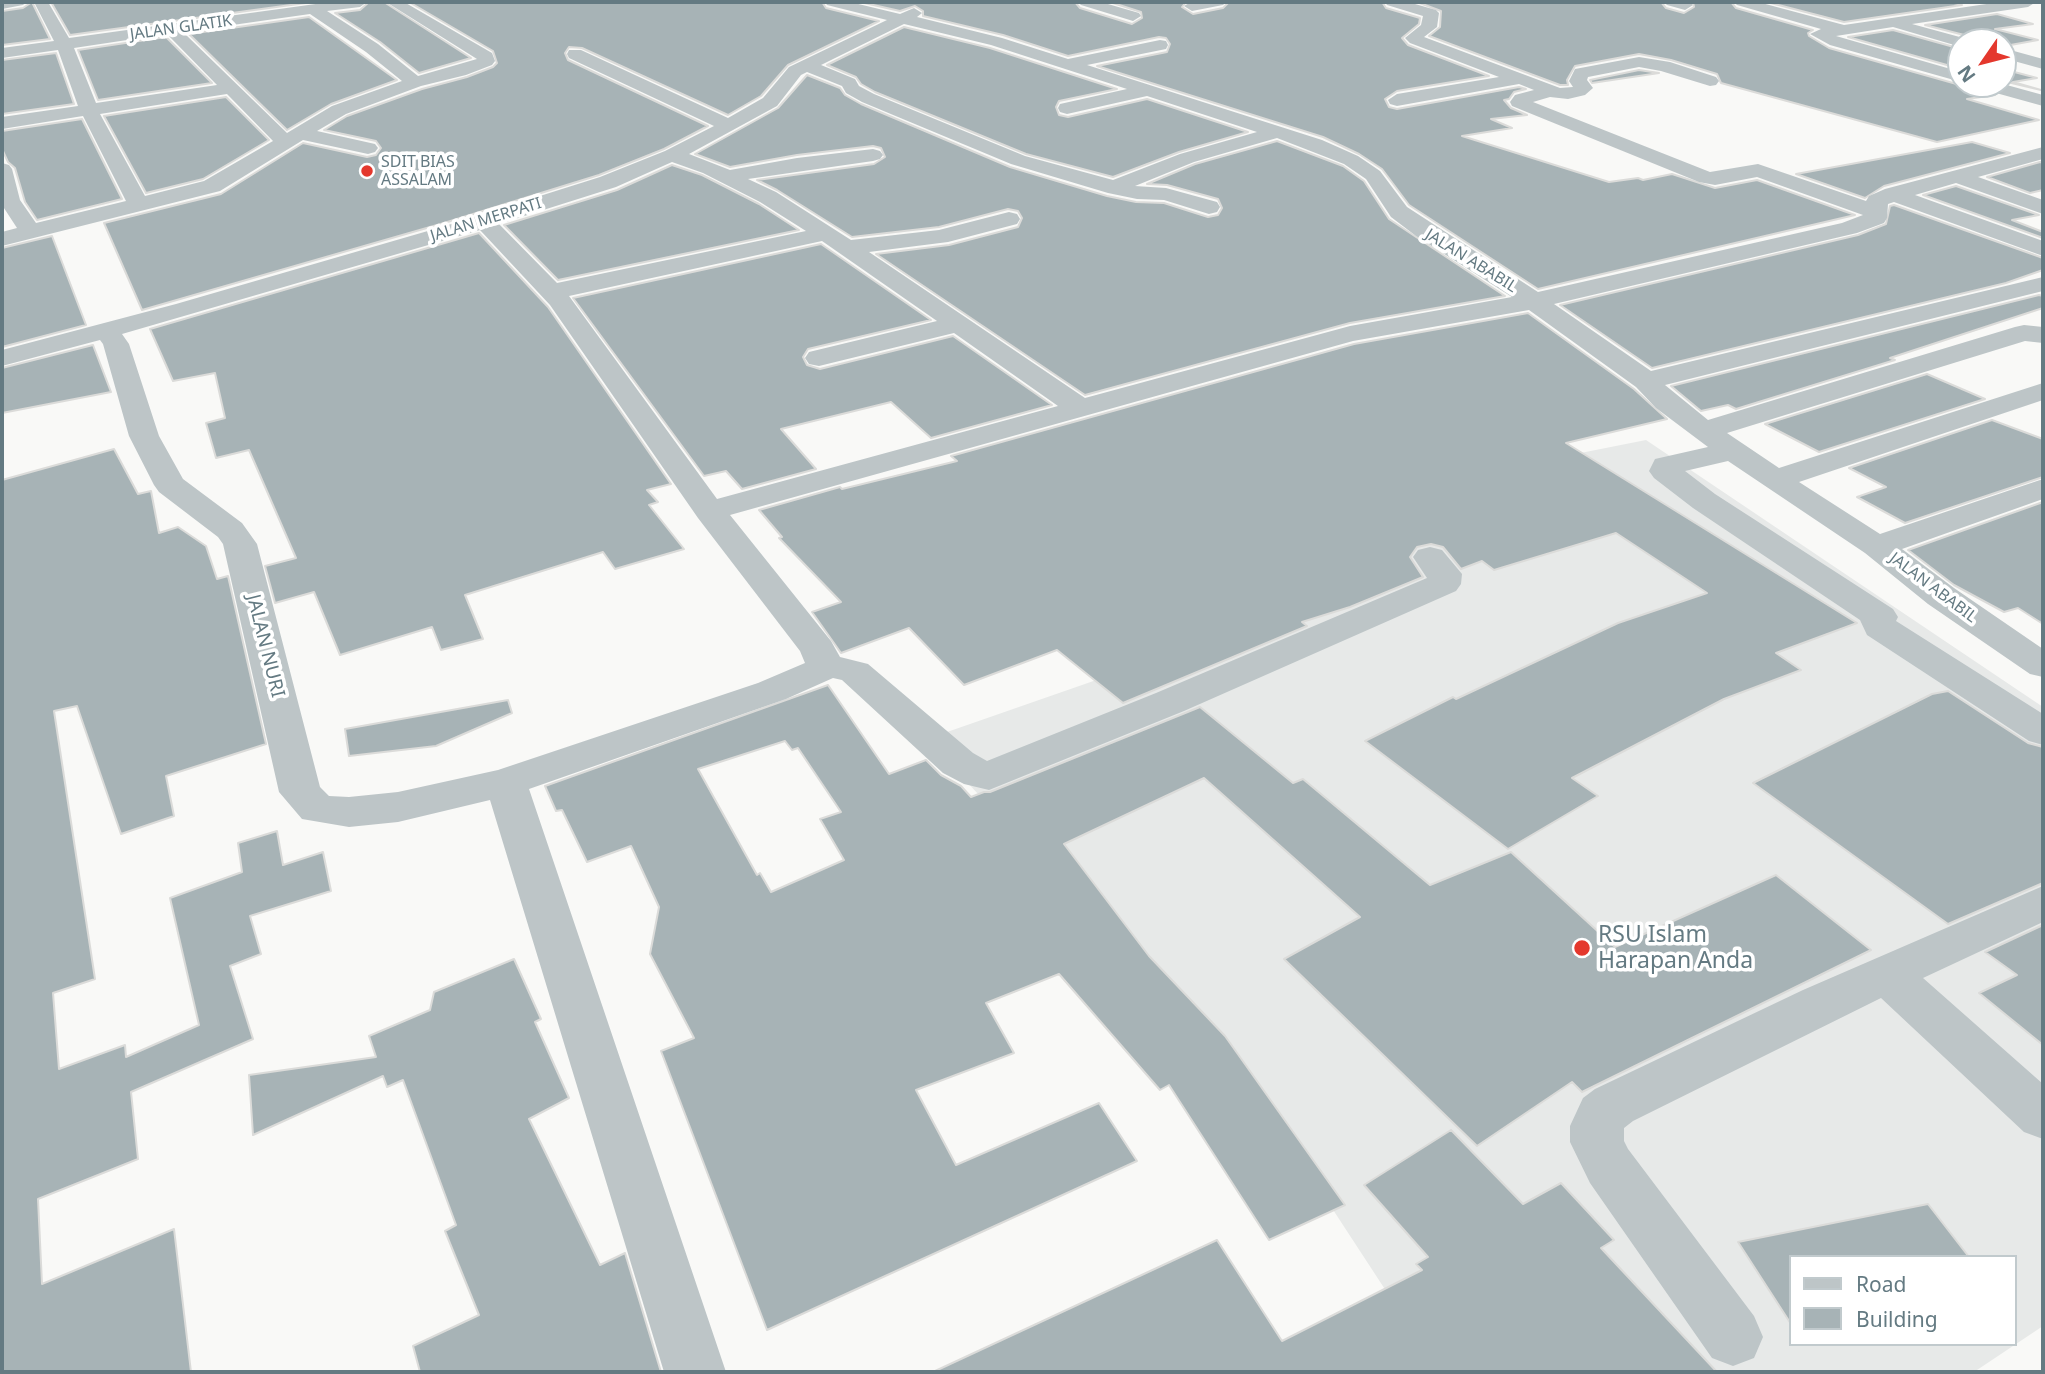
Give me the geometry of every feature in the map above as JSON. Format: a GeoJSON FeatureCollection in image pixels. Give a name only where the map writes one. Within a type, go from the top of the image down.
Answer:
{"type":"FeatureCollection","features":[{"type":"Feature","properties":{"kind":"street"},"geometry":{"type":"LineString","coordinates":[[2,4],[18,2]]}},
{"type":"Feature","properties":{"kind":"street"},"geometry":{"type":"LineString","coordinates":[[41,2],[64,44],[89,110],[139,205]]}},
{"type":"Feature","properties":{"kind":"street","name":"JALAN GLATIK"},"geometry":{"type":"LineString","coordinates":[[2,53],[360,2]]}},
{"type":"Feature","properties":{"kind":"street"},"geometry":{"type":"LineString","coordinates":[[2,239],[212,186],[339,110],[415,82],[476,67],[486,61],[486,57],[394,2]]}},
{"type":"Feature","properties":{"kind":"street","name":"JALAN ABABIL"},"geometry":{"type":"LineString","coordinates":[[832,2],[996,41],[1328,148],[1363,167],[1373,175],[1390,202],[1408,220],[1534,302],[1646,381],[1666,402],[1733,451],[1877,545],[1941,596],[2043,666]]}},
{"type":"Feature","properties":{"kind":"street","name":"JALAN MERPATI"},"geometry":{"type":"LineString","coordinates":[[2,358],[484,221],[607,182],[672,155],[729,126],[770,102],[788,77],[806,65],[933,2]]}},
{"type":"Feature","properties":{"kind":"street"},"geometry":{"type":"LineString","coordinates":[[1086,2],[1133,16]]}},
{"type":"Feature","properties":{"kind":"street"},"geometry":{"type":"LineString","coordinates":[[1192,6],[1218,2]]}},
{"type":"Feature","properties":{"kind":"street"},"geometry":{"type":"LineString","coordinates":[[1392,2],[1431,13],[1429,27],[1413,38],[1551,89],[1551,92]]}},
{"type":"Feature","properties":{"kind":"street"},"geometry":{"type":"LineString","coordinates":[[1742,2],[1840,29]]}},
{"type":"Feature","properties":{"kind":"street"},"geometry":{"type":"LineString","coordinates":[[1799,2],[1883,18],[1947,35]]}},
{"type":"Feature","properties":{"kind":"street"},"geometry":{"type":"LineString","coordinates":[[1947,72],[1818,34],[1883,18],[1919,17],[2028,2]]}},
{"type":"Feature","properties":{"kind":"street"},"geometry":{"type":"LineString","coordinates":[[2035,2],[2043,4]]}},
{"type":"Feature","properties":{"kind":"street"},"geometry":{"type":"LineString","coordinates":[[313,9],[372,48],[415,82]]}},
{"type":"Feature","properties":{"kind":"street"},"geometry":{"type":"LineString","coordinates":[[185,10],[196,25]]}},
{"type":"Feature","properties":{"kind":"street"},"geometry":{"type":"LineString","coordinates":[[171,29],[231,88],[292,137],[368,148]]}},
{"type":"Feature","properties":{"kind":"street"},"geometry":{"type":"LineString","coordinates":[[1873,52],[1947,40]]}},
{"type":"Feature","properties":{"kind":"street"},"geometry":{"type":"LineString","coordinates":[[1064,64],[1160,45]]}},
{"type":"Feature","properties":{"kind":"street"},"geometry":{"type":"LineString","coordinates":[[575,54],[729,126]]}},
{"type":"Feature","properties":{"kind":"street"},"geometry":{"type":"LineString","coordinates":[[2017,56],[2039,61]]}},
{"type":"Feature","properties":{"kind":"street"},"geometry":{"type":"LineString","coordinates":[[2017,64],[2039,61]]}},
{"type":"Feature","properties":{"kind":"street"},"geometry":{"type":"LineString","coordinates":[[1710,81],[1664,66],[1639,62],[1581,73],[1578,81],[1584,88],[1579,92],[1551,92],[1527,97],[1519,102],[1706,178],[1715,179],[1758,170],[1876,212]]}},
{"type":"Feature","properties":{"kind":"street"},"geometry":{"type":"LineString","coordinates":[[806,65],[849,83],[852,89],[868,98],[1018,160],[1137,193],[1166,194],[1209,207]]}},
{"type":"Feature","properties":{"kind":"street"},"geometry":{"type":"LineString","coordinates":[[1396,100],[1521,78]]}},
{"type":"Feature","properties":{"kind":"street"},"geometry":{"type":"LineString","coordinates":[[2,123],[231,88]]}},
{"type":"Feature","properties":{"kind":"street"},"geometry":{"type":"LineString","coordinates":[[1068,108],[1146,91]]}},
{"type":"Feature","properties":{"kind":"street"},"geometry":{"type":"LineString","coordinates":[[2017,93],[2042,100]]}},
{"type":"Feature","properties":{"kind":"street"},"geometry":{"type":"LineString","coordinates":[[1114,187],[1187,158],[1278,132]]}},
{"type":"Feature","properties":{"kind":"street"},"geometry":{"type":"LineString","coordinates":[[709,511],[1350,334],[1534,302],[1849,228],[1876,218],[1877,201],[1893,194],[2043,153]]}},
{"type":"Feature","properties":{"kind":"street"},"geometry":{"type":"LineString","coordinates":[[672,155],[728,177],[768,197],[847,247],[1080,408]]}},
{"type":"Feature","properties":{"kind":"street"},"geometry":{"type":"LineString","coordinates":[[728,177],[797,164],[873,155]]}},
{"type":"Feature","properties":{"kind":"street"},"geometry":{"type":"LineString","coordinates":[[2014,160],[2043,170]]}},
{"type":"Feature","properties":{"kind":"street"},"geometry":{"type":"LineString","coordinates":[[2,169],[9,200],[31,232]]}},
{"type":"Feature","properties":{"kind":"street"},"geometry":{"type":"LineString","coordinates":[[1955,176],[2043,207]]}},
{"type":"Feature","properties":{"kind":"street"},"geometry":{"type":"LineString","coordinates":[[1893,194],[2043,249]]}},
{"type":"Feature","properties":{"kind":"street"},"geometry":{"type":"LineString","coordinates":[[847,247],[940,237],[1009,219]]}},
{"type":"Feature","properties":{"kind":"street"},"geometry":{"type":"LineString","coordinates":[[484,221],[551,292],[709,511],[818,649],[824,664],[855,672],[958,763],[979,774],[989,775],[1170,702],[1444,583],[1445,574],[1430,558]]}},
{"type":"Feature","properties":{"kind":"street"},"geometry":{"type":"LineString","coordinates":[[551,292],[824,234]]}},
{"type":"Feature","properties":{"kind":"street"},"geometry":{"type":"LineString","coordinates":[[1646,381],[2040,284]]}},
{"type":"Feature","properties":{"kind":"street"},"geometry":{"type":"LineString","coordinates":[[819,358],[957,324]]}},
{"type":"Feature","properties":{"kind":"street","name":"JALAN NURI"},"geometry":{"type":"LineString","coordinates":[[106,330],[116,344],[144,436],[165,477],[187,500],[230,530],[240,544],[300,792],[317,808],[349,812],[433,801],[506,782],[772,691],[818,671],[824,664]]}},
{"type":"Feature","properties":{"kind":"street"},"geometry":{"type":"LineString","coordinates":[[1704,430],[2024,333],[2043,335]]}},
{"type":"Feature","properties":{"kind":"street"},"geometry":{"type":"LineString","coordinates":[[1775,480],[2043,391]]}},
{"type":"Feature","properties":{"kind":"street"},"geometry":{"type":"LineString","coordinates":[[1733,451],[1666,466],[1665,471],[1704,501],[1880,617]]}},
{"type":"Feature","properties":{"kind":"street"},"geometry":{"type":"LineString","coordinates":[[1877,545],[2043,488]]}},
{"type":"Feature","properties":{"kind":"street"},"geometry":{"type":"LineString","coordinates":[[1941,596],[1880,617],[1877,622],[1880,627],[2043,732]]}},
{"type":"Feature","properties":{"kind":"street"},"geometry":{"type":"LineString","coordinates":[[506,782],[695,1372]]}},
{"type":"Feature","properties":{"kind":"street"},"geometry":{"type":"LineString","coordinates":[[1733,1337],[1609,1166],[1597,1142],[1597,1126],[1602,1114],[1614,1105],[1886,973],[2043,903]]}},
{"type":"Feature","properties":{"kind":"street"},"geometry":{"type":"LineString","coordinates":[[1886,973],[2043,1116]]}},
{"type":"Feature","properties":{"kind":"shaded area","name":"RSU Islam Harapan Anda"},"geometry":{"type":"Polygon","coordinates":[[[1646,440],[2043,707],[2043,1326],[2017,1343],[2017,1255],[1790,1255],[1790,1346],[2013,1346],[1974,1372],[1439,1372],[1260,1098],[927,739],[1415,569],[1349,499],[1646,440]]]}},
{"type":"Feature","properties":{"kind":"building"},"geometry":{"type":"Polygon","coordinates":[[[32,2],[50,39],[2,45],[2,11],[23,8],[32,2]]]}},
{"type":"Feature","properties":{"kind":"building"},"geometry":{"type":"Polygon","coordinates":[[[51,2],[313,2],[70,35],[51,2]]]}},
{"type":"Feature","properties":{"kind":"building"},"geometry":{"type":"Polygon","coordinates":[[[369,2],[384,2],[471,58],[419,73],[380,42],[335,13],[360,10],[369,2]]]}},
{"type":"Feature","properties":{"kind":"building"},"geometry":{"type":"Polygon","coordinates":[[[409,2],[822,2],[826,8],[879,21],[788,65],[761,96],[728,115],[582,48],[569,47],[565,53],[568,60],[708,126],[664,149],[599,175],[444,223],[142,310],[104,223],[221,194],[303,143],[367,157],[376,155],[381,148],[376,141],[324,130],[347,116],[422,89],[467,77],[497,63],[493,51],[409,2]]]}},
{"type":"Feature","properties":{"kind":"building"},"geometry":{"type":"Polygon","coordinates":[[[860,2],[1075,2],[1080,8],[1132,24],[1142,18],[1141,12],[1110,2],[1186,2],[1182,7],[1193,14],[1223,8],[1229,2],[1382,2],[1386,8],[1420,18],[1419,24],[1402,38],[1408,45],[1489,76],[1397,91],[1385,99],[1389,107],[1397,109],[1519,87],[1526,89],[1514,92],[1509,99],[1504,100],[1511,108],[1527,115],[1491,119],[1512,128],[1462,136],[1609,182],[1638,178],[1643,180],[1672,174],[1715,188],[1757,180],[1855,215],[1538,289],[1409,205],[1382,169],[1359,154],[1323,137],[1097,66],[1167,52],[1170,44],[1166,38],[1159,37],[1068,56],[1003,35],[923,16],[923,11],[915,6],[900,11],[860,2]]]}},
{"type":"Feature","properties":{"kind":"building"},"geometry":{"type":"Polygon","coordinates":[[[1417,2],[1661,2],[1666,8],[1684,13],[1694,7],[1693,2],[1731,2],[1736,8],[1813,30],[1808,33],[1809,36],[1829,48],[1947,81],[1947,98],[1974,98],[1967,99],[2039,120],[1937,142],[1721,83],[1717,74],[1671,60],[1639,54],[1575,66],[1567,80],[1568,85],[1560,85],[1429,36],[1440,27],[1441,11],[1417,2]]]}},
{"type":"Feature","properties":{"kind":"building"},"geometry":{"type":"Polygon","coordinates":[[[1767,2],[1950,2],[1962,5],[1844,22],[1767,2]]]}},
{"type":"Feature","properties":{"kind":"building"},"geometry":{"type":"Polygon","coordinates":[[[1997,14],[2033,24],[2003,28],[1947,28],[1947,31],[1925,25],[1997,14]]]}},
{"type":"Feature","properties":{"kind":"building"},"geometry":{"type":"Polygon","coordinates":[[[309,17],[397,80],[331,104],[287,130],[189,34],[309,17]]]}},
{"type":"Feature","properties":{"kind":"building"},"geometry":{"type":"Polygon","coordinates":[[[904,27],[990,48],[1117,89],[1059,101],[1056,107],[1059,115],[1068,117],[1147,99],[1248,132],[1179,152],[1113,177],[1026,154],[875,92],[861,84],[856,77],[827,65],[904,27]]]}},
{"type":"Feature","properties":{"kind":"building"},"geometry":{"type":"Polygon","coordinates":[[[1893,30],[1947,45],[1947,65],[1848,37],[1893,30]]]}},
{"type":"Feature","properties":{"kind":"building"},"geometry":{"type":"Polygon","coordinates":[[[2017,35],[2038,40],[2017,44],[2017,35]]]}},
{"type":"Feature","properties":{"kind":"building"},"geometry":{"type":"Polygon","coordinates":[[[166,37],[212,83],[98,100],[78,50],[166,37]]]}},
{"type":"Feature","properties":{"kind":"building"},"geometry":{"type":"Polygon","coordinates":[[[56,53],[74,104],[2,114],[2,60],[56,53]]]}},
{"type":"Feature","properties":{"kind":"building"},"geometry":{"type":"Polygon","coordinates":[[[1639,70],[1659,73],[1592,83],[1590,80],[1639,70]]]}},
{"type":"Feature","properties":{"kind":"building"},"geometry":{"type":"Polygon","coordinates":[[[2017,73],[2037,78],[2017,81],[2017,73]]]}},
{"type":"Feature","properties":{"kind":"building"},"geometry":{"type":"Polygon","coordinates":[[[807,75],[840,88],[845,95],[861,104],[1010,167],[1107,196],[1136,202],[1164,203],[1208,217],[1218,215],[1222,208],[1218,199],[1167,185],[1147,184],[1195,164],[1277,141],[1343,166],[1364,181],[1389,219],[1505,296],[1350,323],[1085,395],[876,254],[949,245],[1018,227],[1022,218],[1018,211],[1008,209],[939,227],[852,237],[757,180],[874,164],[885,157],[881,148],[873,146],[797,155],[730,167],[695,154],[778,108],[807,75]]]}},
{"type":"Feature","properties":{"kind":"building"},"geometry":{"type":"Polygon","coordinates":[[[226,97],[269,140],[203,179],[146,193],[104,116],[226,97]]]}},
{"type":"Feature","properties":{"kind":"building"},"geometry":{"type":"Polygon","coordinates":[[[82,119],[122,199],[37,220],[25,202],[15,168],[8,162],[2,149],[2,131],[82,119]]]}},
{"type":"Feature","properties":{"kind":"building"},"geometry":{"type":"Polygon","coordinates":[[[1972,142],[2010,153],[1884,186],[1865,198],[1796,174],[1972,142]]]}},
{"type":"Feature","properties":{"kind":"building"},"geometry":{"type":"Polygon","coordinates":[[[2043,163],[2043,190],[2030,193],[1987,177],[2043,163]]]}},
{"type":"Feature","properties":{"kind":"building"},"geometry":{"type":"Polygon","coordinates":[[[672,165],[702,175],[759,204],[799,230],[558,280],[504,225],[617,190],[672,165]]]}},
{"type":"Feature","properties":{"kind":"building"},"geometry":{"type":"Polygon","coordinates":[[[1956,186],[2039,215],[2012,220],[2043,232],[2043,238],[1923,195],[1956,186]]]}},
{"type":"Feature","properties":{"kind":"building"},"geometry":{"type":"Polygon","coordinates":[[[1894,205],[2043,258],[2043,270],[2006,283],[1652,368],[1560,305],[1858,235],[1886,224],[1890,206],[1894,205]]]}},
{"type":"Feature","properties":{"kind":"building"},"geometry":{"type":"Polygon","coordinates":[[[479,233],[548,307],[671,484],[647,490],[658,502],[649,505],[684,549],[615,569],[603,552],[465,595],[483,639],[441,650],[432,627],[340,655],[314,592],[275,603],[265,566],[296,558],[249,450],[216,458],[206,423],[225,418],[215,373],[173,381],[150,329],[479,233]]]}},
{"type":"Feature","properties":{"kind":"building"},"geometry":{"type":"Polygon","coordinates":[[[52,236],[86,325],[2,347],[2,248],[52,236]]]}},
{"type":"Feature","properties":{"kind":"building"},"geometry":{"type":"Polygon","coordinates":[[[821,244],[931,320],[808,349],[803,357],[807,365],[820,369],[953,336],[1052,405],[931,438],[891,402],[781,429],[816,469],[742,489],[726,471],[704,476],[573,298],[821,244]]]}},
{"type":"Feature","properties":{"kind":"building"},"geometry":{"type":"Polygon","coordinates":[[[2043,296],[2043,308],[1890,358],[1895,360],[1736,409],[1728,405],[1701,411],[1671,386],[2043,296]]]}},
{"type":"Feature","properties":{"kind":"building"},"geometry":{"type":"Polygon","coordinates":[[[1528,313],[1634,389],[1667,419],[1566,443],[1857,623],[1776,653],[1801,670],[1724,699],[1572,778],[1598,796],[1508,849],[1365,741],[1453,697],[1456,699],[1618,623],[1707,593],[1616,533],[1494,570],[1482,561],[1461,569],[1443,547],[1431,544],[1417,547],[1410,557],[1423,577],[1350,607],[1302,622],[1307,626],[1123,703],[1057,650],[964,685],[909,628],[841,653],[812,612],[841,602],[779,538],[782,537],[759,510],[840,487],[842,489],[957,461],[951,456],[1354,344],[1528,313]]]}},
{"type":"Feature","properties":{"kind":"building"},"geometry":{"type":"Polygon","coordinates":[[[93,345],[111,392],[2,413],[2,368],[93,345]]]}},
{"type":"Feature","properties":{"kind":"building"},"geometry":{"type":"Polygon","coordinates":[[[1927,374],[1985,399],[1819,452],[1765,424],[1927,374]]]}},
{"type":"Feature","properties":{"kind":"building"},"geometry":{"type":"Polygon","coordinates":[[[1992,420],[2043,439],[2043,477],[1905,523],[1857,497],[1886,487],[1849,468],[1992,420]]]}},
{"type":"Feature","properties":{"kind":"building"},"geometry":{"type":"Polygon","coordinates":[[[114,449],[138,494],[151,491],[159,533],[178,527],[206,546],[217,579],[228,576],[266,744],[166,776],[174,816],[121,834],[77,706],[54,711],[95,979],[53,993],[59,1069],[125,1045],[126,1057],[199,1025],[170,898],[242,872],[238,843],[277,831],[283,865],[323,852],[331,891],[250,916],[261,954],[230,966],[253,1039],[131,1092],[138,1159],[38,1199],[42,1284],[174,1229],[191,1372],[2,1372],[2,480],[114,449]]]}},
{"type":"Feature","properties":{"kind":"building"},"geometry":{"type":"Polygon","coordinates":[[[2043,502],[2043,624],[2018,608],[2004,612],[1954,585],[1908,550],[2043,502]]]}},
{"type":"Feature","properties":{"kind":"building"},"geometry":{"type":"Polygon","coordinates":[[[828,685],[889,774],[926,760],[941,775],[961,786],[971,797],[990,792],[1200,707],[1293,783],[1303,779],[1430,885],[1511,852],[1615,947],[1776,875],[1871,950],[1582,1092],[1572,1082],[1477,1146],[1284,959],[1360,917],[1204,778],[1064,844],[1149,956],[1225,1036],[1345,1205],[1269,1240],[1169,1085],[1160,1090],[1059,974],[986,1003],[1014,1053],[916,1090],[956,1165],[1099,1103],[1137,1161],[767,1330],[661,1051],[694,1038],[650,954],[659,907],[631,846],[587,862],[562,810],[556,811],[545,786],[828,685]],[[785,741],[698,769],[757,875],[760,873],[771,892],[844,860],[820,819],[841,812],[798,748],[792,750],[785,741]]]}},
{"type":"Feature","properties":{"kind":"building"},"geometry":{"type":"Polygon","coordinates":[[[1948,691],[2028,743],[2043,747],[2043,883],[1948,924],[1753,783],[1932,694],[1948,691]]]}},
{"type":"Feature","properties":{"kind":"building"},"geometry":{"type":"Polygon","coordinates":[[[508,700],[512,713],[436,746],[349,756],[345,729],[508,700]]]}},
{"type":"Feature","properties":{"kind":"building"},"geometry":{"type":"Polygon","coordinates":[[[2043,925],[2043,1045],[1979,993],[2017,975],[1985,952],[2043,925]]]}},
{"type":"Feature","properties":{"kind":"building"},"geometry":{"type":"Polygon","coordinates":[[[514,959],[541,1019],[535,1022],[569,1098],[529,1119],[600,1265],[625,1253],[661,1372],[420,1372],[413,1346],[479,1315],[445,1231],[456,1225],[403,1080],[387,1087],[383,1076],[253,1135],[249,1075],[376,1057],[369,1036],[430,1010],[434,992],[514,959]]]}},
{"type":"Feature","properties":{"kind":"building"},"geometry":{"type":"Polygon","coordinates":[[[1451,1130],[1523,1204],[1561,1183],[1614,1240],[1601,1248],[1717,1372],[933,1372],[1217,1240],[1282,1341],[1422,1270],[1416,1264],[1428,1257],[1364,1185],[1451,1130]]]}},
{"type":"Feature","properties":{"kind":"building"},"geometry":{"type":"Polygon","coordinates":[[[1928,1204],[1967,1255],[1790,1255],[1790,1322],[1738,1242],[1928,1204]]]}},
{"type":"Feature","properties":{"kind":"place","name":"SDIT BIAS ASSALAM"},"geometry":{"type":"Point","coordinates":[367,171]}},
{"type":"Feature","properties":{"kind":"place","name":"RSU Islam Harapan Anda"},"geometry":{"type":"Point","coordinates":[1582,948]}}]}
